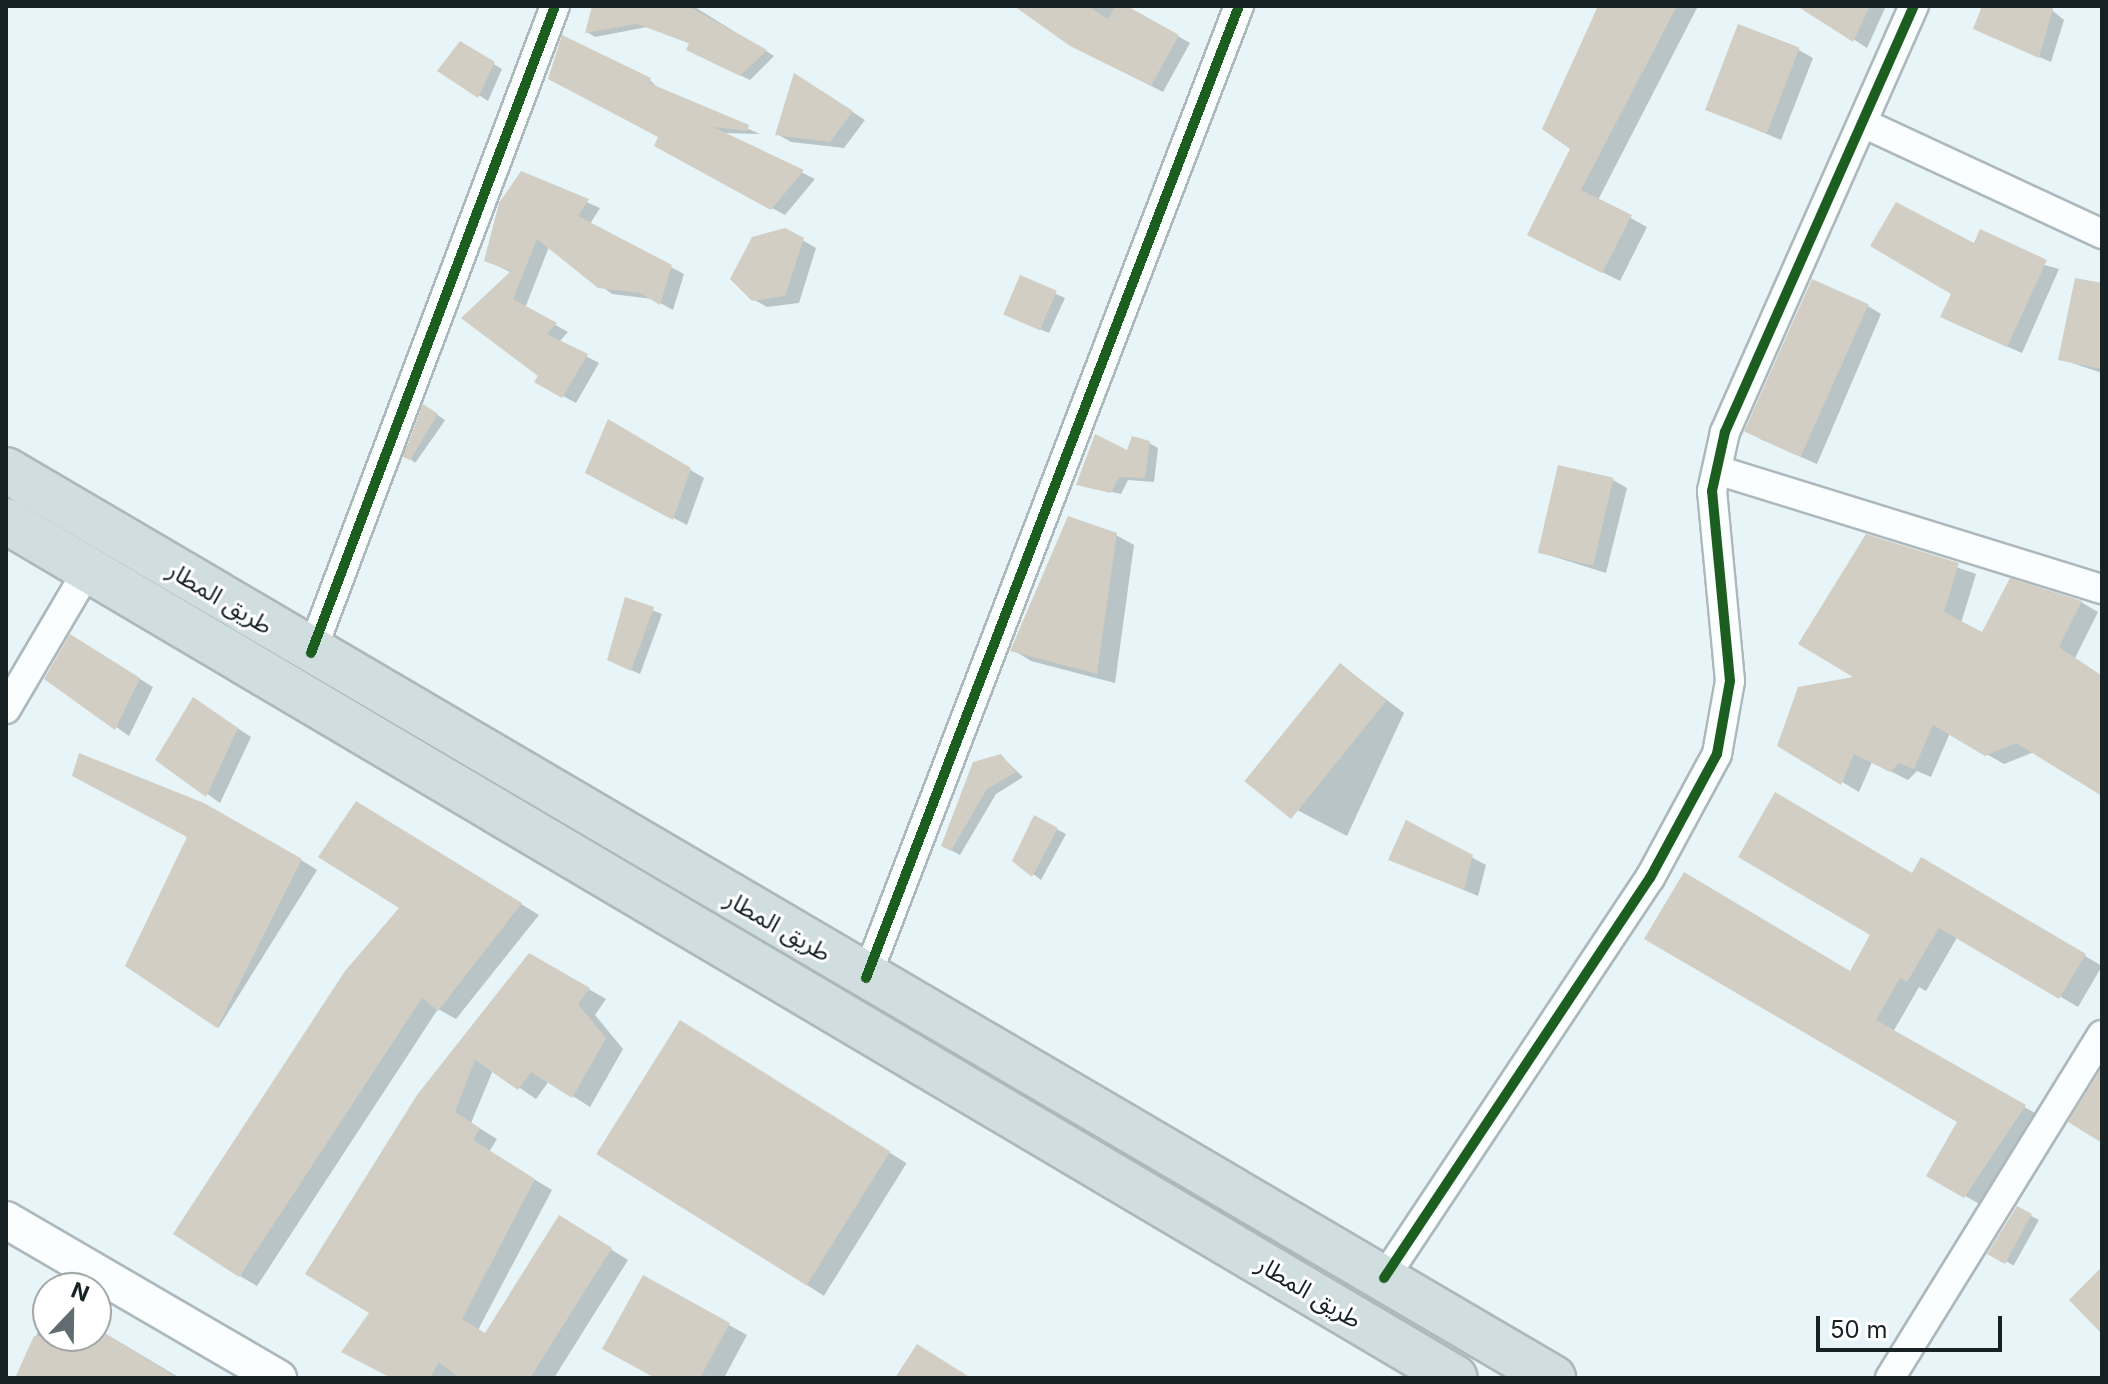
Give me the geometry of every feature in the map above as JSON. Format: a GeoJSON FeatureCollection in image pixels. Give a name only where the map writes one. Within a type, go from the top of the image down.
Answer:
{"type":"FeatureCollection","features":[{"type":"Feature","properties":{"kind":"highway","name":"طريق المطار"},"geometry":{"type":"LineString","coordinates":[[6,470],[311,653],[1553,1378]]}},
{"type":"Feature","properties":{"kind":"highway","name":"طريق المطار"},"geometry":{"type":"LineString","coordinates":[[6,521],[1455,1378]]}},
{"type":"Feature","properties":{"kind":"street"},"geometry":{"type":"LineString","coordinates":[[311,653],[555,6]]}},
{"type":"Feature","properties":{"kind":"street"},"geometry":{"type":"LineString","coordinates":[[866,978],[1239,6]]}},
{"type":"Feature","properties":{"kind":"street"},"geometry":{"type":"LineString","coordinates":[[1384,1278],[1650,878],[1717,754],[1730,681],[1713,543],[1717,470],[1725,432],[1914,6]]}},
{"type":"Feature","properties":{"kind":"street"},"geometry":{"type":"LineString","coordinates":[[1863,123],[2102,234]]}},
{"type":"Feature","properties":{"kind":"street"},"geometry":{"type":"LineString","coordinates":[[1717,470],[2102,589]]}},
{"type":"Feature","properties":{"kind":"street"},"geometry":{"type":"LineString","coordinates":[[6,709],[88,570]]}},
{"type":"Feature","properties":{"kind":"street"},"geometry":{"type":"LineString","coordinates":[[1890,1378],[2102,1035]]}},
{"type":"Feature","properties":{"kind":"street"},"geometry":{"type":"LineString","coordinates":[[6,1220],[278,1378]]}},
{"type":"Feature","properties":{"kind":"building"},"geometry":{"type":"Polygon","coordinates":[[[592,6],[688,6],[767,50],[740,76],[686,50],[689,43],[637,24],[585,33],[592,6]]]}},
{"type":"Feature","properties":{"kind":"building"},"geometry":{"type":"Polygon","coordinates":[[[1014,6],[1088,6],[1108,19],[1115,6],[1127,6],[1179,35],[1151,86],[1070,46],[1014,6]]]}},
{"type":"Feature","properties":{"kind":"building"},"geometry":{"type":"Polygon","coordinates":[[[1598,6],[1677,6],[1581,190],[1632,215],[1602,273],[1527,235],[1570,149],[1542,129],[1598,6]]]}},
{"type":"Feature","properties":{"kind":"building"},"geometry":{"type":"Polygon","coordinates":[[[1797,6],[1870,6],[1853,42],[1797,6]]]}},
{"type":"Feature","properties":{"kind":"building"},"geometry":{"type":"Polygon","coordinates":[[[1982,6],[2054,6],[2039,58],[1973,29],[1982,6]]]}},
{"type":"Feature","properties":{"kind":"building"},"geometry":{"type":"Polygon","coordinates":[[[1738,24],[1800,48],[1767,134],[1705,110],[1738,24]]]}},
{"type":"Feature","properties":{"kind":"building"},"geometry":{"type":"Polygon","coordinates":[[[562,35],[651,78],[649,83],[749,125],[747,131],[713,127],[804,170],[771,210],[654,146],[658,137],[548,79],[562,35]]]}},
{"type":"Feature","properties":{"kind":"building"},"geometry":{"type":"Polygon","coordinates":[[[460,41],[495,62],[478,98],[437,71],[460,41]]]}},
{"type":"Feature","properties":{"kind":"building"},"geometry":{"type":"Polygon","coordinates":[[[794,73],[853,111],[830,142],[775,135],[794,73]]]}},
{"type":"Feature","properties":{"kind":"building"},"geometry":{"type":"Polygon","coordinates":[[[521,171],[589,199],[578,216],[672,265],[660,305],[640,293],[598,288],[537,239],[513,299],[557,323],[547,334],[588,354],[562,398],[534,382],[538,376],[461,318],[511,271],[484,261],[499,203],[521,171]]]}},
{"type":"Feature","properties":{"kind":"building"},"geometry":{"type":"Polygon","coordinates":[[[1896,202],[1974,243],[1980,229],[2047,260],[2007,347],[1940,317],[1951,294],[1870,246],[1896,202]]]}},
{"type":"Feature","properties":{"kind":"building"},"geometry":{"type":"Polygon","coordinates":[[[785,228],[804,238],[785,296],[752,301],[730,279],[752,237],[785,228]]]}},
{"type":"Feature","properties":{"kind":"building"},"geometry":{"type":"Polygon","coordinates":[[[1020,275],[1057,291],[1040,330],[1003,315],[1020,275]]]}},
{"type":"Feature","properties":{"kind":"building"},"geometry":{"type":"Polygon","coordinates":[[[2075,278],[2102,283],[2102,369],[2058,360],[2075,278]]]}},
{"type":"Feature","properties":{"kind":"building"},"geometry":{"type":"Polygon","coordinates":[[[1812,279],[1869,304],[1801,457],[1744,432],[1812,279]]]}},
{"type":"Feature","properties":{"kind":"building"},"geometry":{"type":"Polygon","coordinates":[[[423,404],[438,414],[410,460],[403,457],[423,404]]]}},
{"type":"Feature","properties":{"kind":"building"},"geometry":{"type":"Polygon","coordinates":[[[608,419],[691,468],[673,520],[585,473],[608,419]]]}},
{"type":"Feature","properties":{"kind":"building"},"geometry":{"type":"Polygon","coordinates":[[[1095,434],[1127,450],[1132,436],[1150,441],[1145,478],[1119,477],[1111,493],[1076,485],[1095,434]]]}},
{"type":"Feature","properties":{"kind":"building"},"geometry":{"type":"Polygon","coordinates":[[[1558,465],[1614,478],[1593,566],[1538,553],[1558,465]]]}},
{"type":"Feature","properties":{"kind":"building"},"geometry":{"type":"Polygon","coordinates":[[[1068,516],[1117,533],[1097,674],[1010,651],[1068,516]]]}},
{"type":"Feature","properties":{"kind":"building"},"geometry":{"type":"Polygon","coordinates":[[[1866,534],[1959,563],[1944,612],[1982,632],[2010,578],[2082,601],[2059,647],[2102,676],[2102,796],[2016,743],[1985,756],[1933,725],[1914,769],[1899,763],[1890,772],[1854,754],[1841,785],[1777,746],[1798,687],[1853,677],[1798,644],[1866,534]]]}},
{"type":"Feature","properties":{"kind":"building"},"geometry":{"type":"Polygon","coordinates":[[[625,597],[654,607],[631,671],[607,660],[625,597]]]}},
{"type":"Feature","properties":{"kind":"building"},"geometry":{"type":"Polygon","coordinates":[[[70,634],[140,678],[115,730],[44,679],[70,634]]]}},
{"type":"Feature","properties":{"kind":"building"},"geometry":{"type":"Polygon","coordinates":[[[1340,663],[1387,701],[1291,819],[1244,781],[1340,663]]]}},
{"type":"Feature","properties":{"kind":"building"},"geometry":{"type":"Polygon","coordinates":[[[193,697],[238,728],[206,797],[155,760],[193,697]]]}},
{"type":"Feature","properties":{"kind":"building"},"geometry":{"type":"Polygon","coordinates":[[[79,753],[204,803],[302,859],[217,1028],[125,966],[187,837],[72,776],[79,753]]]}},
{"type":"Feature","properties":{"kind":"building"},"geometry":{"type":"Polygon","coordinates":[[[1001,754],[1016,772],[987,789],[951,851],[941,846],[973,762],[1001,754]]]}},
{"type":"Feature","properties":{"kind":"building"},"geometry":{"type":"Polygon","coordinates":[[[1775,792],[1912,873],[1921,857],[2086,954],[2059,999],[1939,928],[1907,982],[1900,978],[1876,1020],[2026,1105],[1964,1198],[1926,1176],[1957,1122],[1644,939],[1684,872],[1850,971],[1870,935],[1738,857],[1775,792]]]}},
{"type":"Feature","properties":{"kind":"building"},"geometry":{"type":"Polygon","coordinates":[[[356,801],[522,903],[438,1011],[422,998],[239,1277],[173,1234],[345,971],[399,908],[318,857],[356,801]]]}},
{"type":"Feature","properties":{"kind":"building"},"geometry":{"type":"Polygon","coordinates":[[[1034,815],[1058,828],[1032,877],[1012,861],[1034,815]]]}},
{"type":"Feature","properties":{"kind":"building"},"geometry":{"type":"Polygon","coordinates":[[[1406,820],[1473,855],[1464,890],[1388,860],[1406,820]]]}},
{"type":"Feature","properties":{"kind":"building"},"geometry":{"type":"Polygon","coordinates":[[[529,953],[590,988],[578,1004],[606,1038],[572,1098],[531,1072],[518,1090],[475,1060],[455,1112],[480,1128],[473,1140],[535,1179],[462,1319],[485,1333],[559,1215],[612,1248],[530,1378],[459,1378],[439,1362],[430,1378],[391,1378],[341,1352],[369,1313],[305,1274],[417,1095],[529,953]]]}},
{"type":"Feature","properties":{"kind":"building"},"geometry":{"type":"Polygon","coordinates":[[[680,1020],[890,1151],[807,1285],[596,1154],[680,1020]]]}},
{"type":"Feature","properties":{"kind":"building"},"geometry":{"type":"Polygon","coordinates":[[[2102,1067],[2102,1143],[2068,1122],[2102,1067]]]}},
{"type":"Feature","properties":{"kind":"building"},"geometry":{"type":"Polygon","coordinates":[[[2017,1206],[2032,1214],[2005,1264],[1987,1254],[2017,1206]]]}},
{"type":"Feature","properties":{"kind":"building"},"geometry":{"type":"Polygon","coordinates":[[[2102,1267],[2102,1334],[2069,1300],[2102,1267]]]}},
{"type":"Feature","properties":{"kind":"building"},"geometry":{"type":"Polygon","coordinates":[[[643,1275],[730,1323],[700,1378],[655,1378],[602,1349],[643,1275]]]}},
{"type":"Feature","properties":{"kind":"building"},"geometry":{"type":"Polygon","coordinates":[[[112,1338],[178,1378],[15,1378],[32,1340],[32,1352],[112,1352],[112,1338]]]}},
{"type":"Feature","properties":{"kind":"building"},"geometry":{"type":"Polygon","coordinates":[[[917,1344],[971,1378],[895,1378],[917,1344]]]}},
{"type":"Feature","properties":{"kind":"cycle path"},"geometry":{"type":"LineString","coordinates":[[311,653],[555,6]]}},
{"type":"Feature","properties":{"kind":"cycle path"},"geometry":{"type":"LineString","coordinates":[[866,978],[1239,6]]}},
{"type":"Feature","properties":{"kind":"cycle path"},"geometry":{"type":"LineString","coordinates":[[1384,1278],[1650,878],[1717,754],[1730,681],[1712,491],[1725,432],[1914,6]]}}]}
